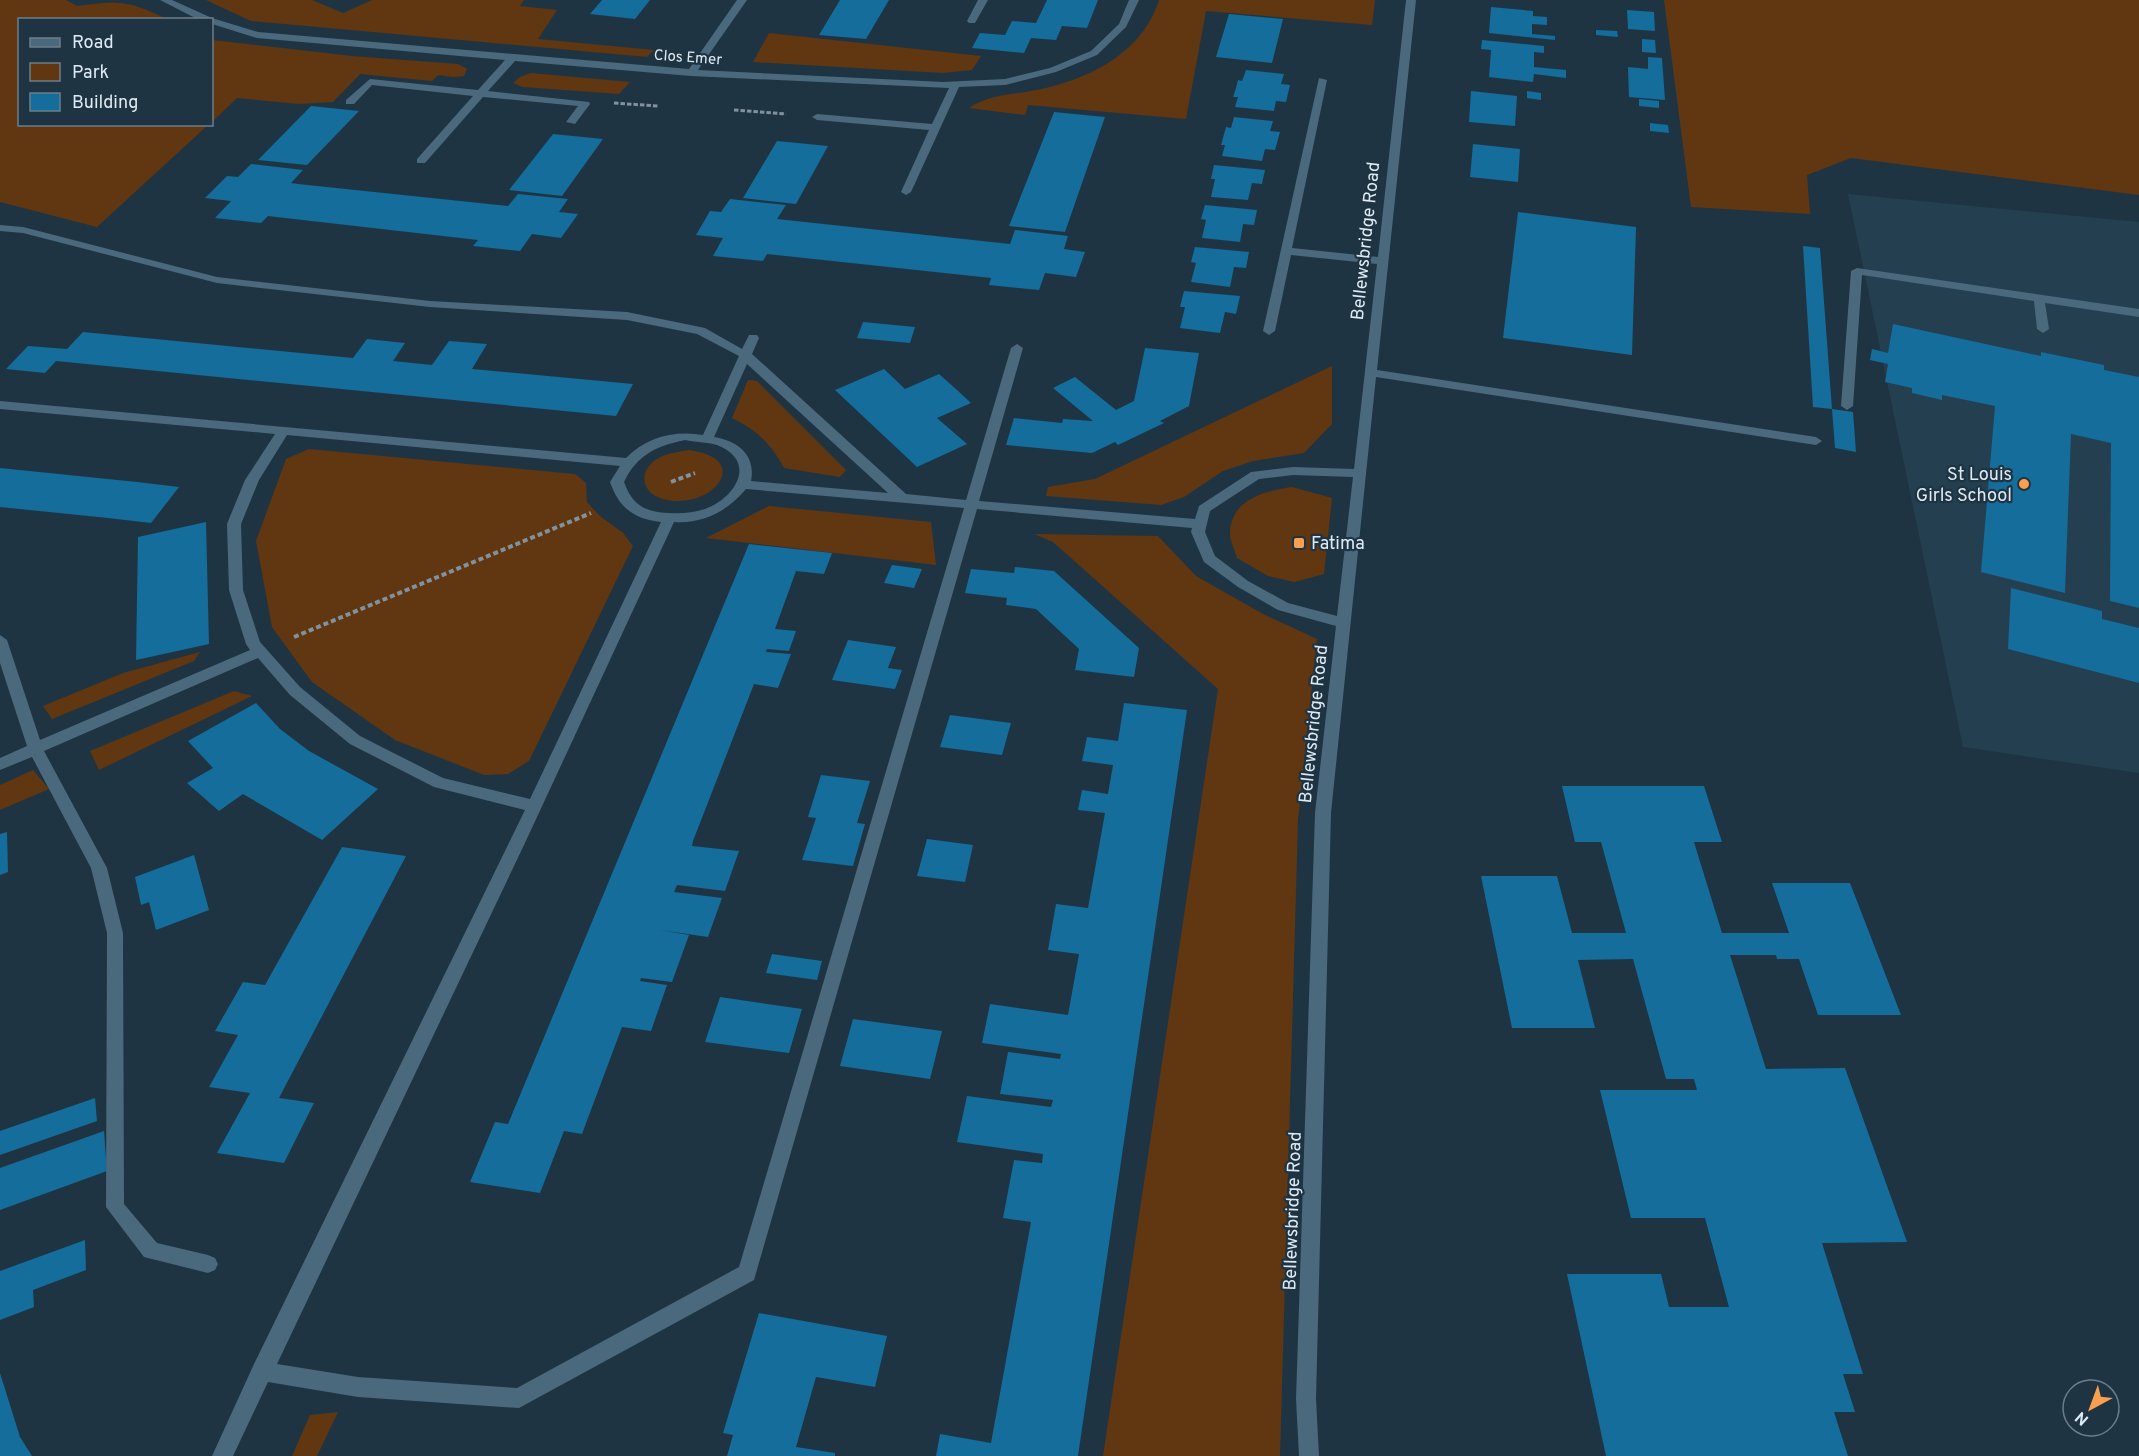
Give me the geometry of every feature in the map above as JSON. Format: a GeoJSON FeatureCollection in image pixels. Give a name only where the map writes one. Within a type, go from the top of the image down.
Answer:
{"type":"FeatureCollection","features":[{"type":"Feature","properties":{"kind":"street","name":"Clos Emer"},"geometry":{"type":"LineString","coordinates":[[165,0],[206,18]]}},
{"type":"Feature","properties":{"kind":"street"},"geometry":{"type":"LineString","coordinates":[[692,73],[742,0]]}},
{"type":"Feature","properties":{"kind":"street"},"geometry":{"type":"LineString","coordinates":[[972,21],[982,0]]}},
{"type":"Feature","properties":{"kind":"street","name":"Clos Emer"},"geometry":{"type":"LineString","coordinates":[[213,21],[256,35],[692,73],[955,85],[1005,82],[1053,70],[1094,52],[1123,25],[1134,0]]}},
{"type":"Feature","properties":{"kind":"street","name":"Bellewsbridge Road"},"geometry":{"type":"LineString","coordinates":[[1310,1456],[1306,1399],[1323,813],[1411,0]]}},
{"type":"Feature","properties":{"kind":"street"},"geometry":{"type":"LineString","coordinates":[[421,161],[513,57]]}},
{"type":"Feature","properties":{"kind":"street"},"geometry":{"type":"LineString","coordinates":[[1269,331],[1323,80]]}},
{"type":"Feature","properties":{"kind":"street"},"geometry":{"type":"LineString","coordinates":[[350,102],[370,82],[585,104],[571,122]]}},
{"type":"Feature","properties":{"kind":"street"},"geometry":{"type":"LineString","coordinates":[[906,192],[955,85]]}},
{"type":"Feature","properties":{"kind":"street"},"geometry":{"type":"LineString","coordinates":[[817,117],[936,127]]}},
{"type":"Feature","properties":{"kind":"street"},"geometry":{"type":"LineString","coordinates":[[0,228],[23,230],[217,280],[430,304],[627,316],[701,331],[745,355],[903,499]]}},
{"type":"Feature","properties":{"kind":"street"},"geometry":{"type":"LineString","coordinates":[[1286,251],[1383,261]]}},
{"type":"Feature","properties":{"kind":"street"},"geometry":{"type":"LineString","coordinates":[[1847,406],[1857,272],[2139,313]]}},
{"type":"Feature","properties":{"kind":"street"},"geometry":{"type":"LineString","coordinates":[[2039,298],[2043,329]]}},
{"type":"Feature","properties":{"kind":"street"},"geometry":{"type":"LineString","coordinates":[[708,437],[753,338]]}},
{"type":"Feature","properties":{"kind":"street"},"geometry":{"type":"LineString","coordinates":[[261,1371],[358,1387],[519,1398],[747,1273],[1017,348]]}},
{"type":"Feature","properties":{"kind":"street"},"geometry":{"type":"LineString","coordinates":[[1371,373],[1816,441]]}},
{"type":"Feature","properties":{"kind":"street"},"geometry":{"type":"LineString","coordinates":[[0,405],[626,462]]}},
{"type":"Feature","properties":{"kind":"street"},"geometry":{"type":"LineString","coordinates":[[284,430],[252,480],[234,524],[236,590],[253,644],[295,691],[355,740],[439,783],[534,806]]}},
{"type":"Feature","properties":{"kind":"street"},"geometry":{"type":"LineString","coordinates":[[686,436],[708,437],[729,443],[743,455],[749,469],[745,485],[734,500],[692,518],[669,519],[640,514],[622,500],[617,482],[626,462],[641,449],[662,440],[686,436]]}},
{"type":"Feature","properties":{"kind":"street"},"geometry":{"type":"LineString","coordinates":[[1343,623],[1283,607],[1243,584],[1209,559],[1198,532],[1204,509],[1256,475],[1293,471],[1360,473]]}},
{"type":"Feature","properties":{"kind":"street"},"geometry":{"type":"LineString","coordinates":[[745,485],[1201,524]]}},
{"type":"Feature","properties":{"kind":"street"},"geometry":{"type":"LineString","coordinates":[[222,1456],[669,519]]}},
{"type":"Feature","properties":{"kind":"street"},"geometry":{"type":"LineString","coordinates":[[0,640],[35,749],[99,868],[115,933],[115,1207],[152,1251],[208,1264]]}},
{"type":"Feature","properties":{"kind":"street"},"geometry":{"type":"LineString","coordinates":[[0,764],[259,652]]}},
{"type":"Feature","properties":{"kind":"path"},"geometry":{"type":"LineString","coordinates":[[259,652],[622,500],[743,455]]}},
{"type":"Feature","properties":{"kind":"shaded area","name":"St Louis Girls School"},"geometry":{"type":"Polygon","coordinates":[[[1848,194],[2139,222],[2139,773],[1963,747],[1848,194]]]}},
{"type":"Feature","properties":{"kind":"green space"},"geometry":{"type":"Polygon","coordinates":[[[0,0],[66,0],[77,6],[124,3],[165,18],[18,18],[18,126],[207,126],[97,227],[0,202],[0,0]]]}},
{"type":"Feature","properties":{"kind":"green space"},"geometry":{"type":"Polygon","coordinates":[[[206,0],[312,0],[343,13],[372,0],[524,0],[520,6],[557,10],[538,39],[654,50],[647,57],[251,21],[206,0]]]}},
{"type":"Feature","properties":{"kind":"green space"},"geometry":{"type":"Polygon","coordinates":[[[1159,0],[1375,0],[1372,25],[1206,11],[1186,119],[1028,105],[1025,115],[969,108],[990,98],[1047,88],[1067,82],[1106,64],[1124,52],[1138,37],[1150,20],[1159,0]]]}},
{"type":"Feature","properties":{"kind":"green space"},"geometry":{"type":"Polygon","coordinates":[[[1664,0],[2139,0],[2139,195],[1851,158],[1807,175],[1810,214],[1691,207],[1664,0]]]}},
{"type":"Feature","properties":{"kind":"green space"},"geometry":{"type":"Polygon","coordinates":[[[769,33],[981,56],[972,70],[943,73],[753,62],[769,33]]]}},
{"type":"Feature","properties":{"kind":"green space"},"geometry":{"type":"Polygon","coordinates":[[[213,40],[352,56],[458,64],[467,69],[464,76],[438,75],[432,81],[360,74],[333,102],[299,104],[237,98],[213,121],[213,40]]]}},
{"type":"Feature","properties":{"kind":"green space"},"geometry":{"type":"Polygon","coordinates":[[[531,73],[630,82],[619,94],[523,87],[513,83],[520,77],[531,73]]]}},
{"type":"Feature","properties":{"kind":"green space"},"geometry":{"type":"Polygon","coordinates":[[[1332,366],[1332,424],[1304,453],[1253,461],[1223,471],[1184,497],[1161,505],[1046,496],[1048,487],[1095,479],[1332,366]]]}},
{"type":"Feature","properties":{"kind":"green space"},"geometry":{"type":"Polygon","coordinates":[[[748,380],[757,381],[846,470],[840,477],[784,468],[762,438],[732,418],[748,380]]]}},
{"type":"Feature","properties":{"kind":"green space"},"geometry":{"type":"Polygon","coordinates":[[[309,449],[575,474],[586,483],[587,502],[600,516],[623,533],[633,546],[529,761],[508,774],[484,775],[395,740],[312,682],[272,627],[256,541],[286,459],[309,449]]]}},
{"type":"Feature","properties":{"kind":"green space"},"geometry":{"type":"Polygon","coordinates":[[[688,450],[708,455],[720,463],[723,472],[719,482],[710,491],[697,498],[681,501],[663,499],[650,492],[646,487],[645,475],[651,464],[665,455],[688,450]]]}},
{"type":"Feature","properties":{"kind":"green space"},"geometry":{"type":"Polygon","coordinates":[[[1292,487],[1332,498],[1324,574],[1294,582],[1268,576],[1237,558],[1230,534],[1232,522],[1242,505],[1270,491],[1292,487]]]}},
{"type":"Feature","properties":{"kind":"green space"},"geometry":{"type":"Polygon","coordinates":[[[769,506],[931,522],[936,565],[706,538],[769,506]]]}},
{"type":"Feature","properties":{"kind":"green space"},"geometry":{"type":"Polygon","coordinates":[[[1034,534],[1158,536],[1196,576],[1263,614],[1317,639],[1298,820],[1280,1456],[1103,1456],[1218,689],[1053,542],[1034,534]]]}},
{"type":"Feature","properties":{"kind":"green space"},"geometry":{"type":"Polygon","coordinates":[[[200,652],[194,661],[52,719],[43,706],[123,673],[200,652]]]}},
{"type":"Feature","properties":{"kind":"green space"},"geometry":{"type":"Polygon","coordinates":[[[234,691],[252,696],[99,770],[90,751],[234,691]]]}},
{"type":"Feature","properties":{"kind":"green space"},"geometry":{"type":"Polygon","coordinates":[[[33,770],[49,789],[0,810],[0,785],[33,770]]]}},
{"type":"Feature","properties":{"kind":"green space"},"geometry":{"type":"Polygon","coordinates":[[[338,1412],[317,1456],[292,1456],[310,1415],[338,1412]]]}},
{"type":"Feature","properties":{"kind":"building"},"geometry":{"type":"Polygon","coordinates":[[[602,0],[650,0],[635,19],[590,14],[602,0]]]}},
{"type":"Feature","properties":{"kind":"building"},"geometry":{"type":"Polygon","coordinates":[[[840,0],[889,0],[866,39],[819,35],[840,0]]]}},
{"type":"Feature","properties":{"kind":"building"},"geometry":{"type":"Polygon","coordinates":[[[1047,0],[1098,0],[1087,28],[1062,26],[1056,40],[1031,38],[1024,53],[972,48],[980,33],[1005,35],[1012,21],[1036,23],[1047,0]]]}},
{"type":"Feature","properties":{"kind":"building"},"geometry":{"type":"Polygon","coordinates":[[[1491,7],[1533,11],[1533,16],[1547,17],[1547,25],[1532,24],[1532,34],[1555,36],[1555,40],[1489,33],[1491,7]]]}},
{"type":"Feature","properties":{"kind":"building"},"geometry":{"type":"Polygon","coordinates":[[[1627,10],[1654,12],[1655,31],[1628,29],[1627,10]]]}},
{"type":"Feature","properties":{"kind":"building"},"geometry":{"type":"Polygon","coordinates":[[[1229,14],[1283,19],[1272,63],[1216,57],[1229,14]]]}},
{"type":"Feature","properties":{"kind":"building"},"geometry":{"type":"Polygon","coordinates":[[[1596,30],[1617,31],[1618,37],[1596,35],[1596,30]]]}},
{"type":"Feature","properties":{"kind":"building"},"geometry":{"type":"Polygon","coordinates":[[[1642,39],[1655,40],[1656,53],[1642,52],[1642,39]]]}},
{"type":"Feature","properties":{"kind":"building"},"geometry":{"type":"Polygon","coordinates":[[[1482,40],[1544,46],[1544,53],[1534,52],[1534,67],[1566,70],[1566,78],[1534,74],[1533,82],[1489,77],[1491,50],[1481,49],[1482,40]]]}},
{"type":"Feature","properties":{"kind":"building"},"geometry":{"type":"Polygon","coordinates":[[[1648,57],[1662,58],[1665,100],[1629,97],[1628,67],[1648,69],[1648,57]]]}},
{"type":"Feature","properties":{"kind":"building"},"geometry":{"type":"Polygon","coordinates":[[[1246,70],[1284,74],[1281,84],[1290,85],[1286,102],[1276,101],[1274,111],[1235,107],[1238,97],[1233,97],[1238,80],[1242,81],[1246,70]]]}},
{"type":"Feature","properties":{"kind":"building"},"geometry":{"type":"Polygon","coordinates":[[[1471,91],[1517,96],[1515,126],[1469,122],[1471,91]]]}},
{"type":"Feature","properties":{"kind":"building"},"geometry":{"type":"Polygon","coordinates":[[[1527,91],[1541,93],[1541,100],[1527,98],[1527,91]]]}},
{"type":"Feature","properties":{"kind":"building"},"geometry":{"type":"Polygon","coordinates":[[[1639,99],[1659,101],[1659,108],[1639,106],[1639,99]]]}},
{"type":"Feature","properties":{"kind":"building"},"geometry":{"type":"Polygon","coordinates":[[[311,106],[359,111],[307,165],[258,160],[311,106]]]}},
{"type":"Feature","properties":{"kind":"building"},"geometry":{"type":"Polygon","coordinates":[[[1054,112],[1105,117],[1065,232],[1009,226],[1054,112]]]}},
{"type":"Feature","properties":{"kind":"building"},"geometry":{"type":"Polygon","coordinates":[[[1234,117],[1273,121],[1270,131],[1280,132],[1275,150],[1265,149],[1262,161],[1222,156],[1225,145],[1221,145],[1226,127],[1231,128],[1234,117]]]}},
{"type":"Feature","properties":{"kind":"building"},"geometry":{"type":"Polygon","coordinates":[[[1650,123],[1668,125],[1669,133],[1650,131],[1650,123]]]}},
{"type":"Feature","properties":{"kind":"building"},"geometry":{"type":"Polygon","coordinates":[[[553,134],[603,139],[562,196],[509,190],[553,134]]]}},
{"type":"Feature","properties":{"kind":"building"},"geometry":{"type":"Polygon","coordinates":[[[777,141],[828,146],[796,204],[743,198],[777,141]]]}},
{"type":"Feature","properties":{"kind":"building"},"geometry":{"type":"Polygon","coordinates":[[[1473,144],[1520,149],[1518,182],[1470,177],[1473,144]]]}},
{"type":"Feature","properties":{"kind":"building"},"geometry":{"type":"Polygon","coordinates":[[[251,164],[303,170],[291,183],[298,184],[508,206],[518,194],[568,199],[559,212],[578,214],[561,238],[532,234],[520,251],[473,246],[478,240],[268,216],[261,223],[215,218],[231,201],[205,198],[227,176],[238,177],[251,164]]]}},
{"type":"Feature","properties":{"kind":"building"},"geometry":{"type":"Polygon","coordinates":[[[1214,165],[1265,170],[1262,184],[1252,183],[1248,200],[1211,197],[1215,179],[1211,179],[1214,165]]]}},
{"type":"Feature","properties":{"kind":"building"},"geometry":{"type":"Polygon","coordinates":[[[730,199],[786,205],[777,219],[1010,244],[1015,230],[1068,236],[1064,249],[1085,252],[1076,277],[1045,273],[1039,290],[989,285],[991,278],[767,254],[763,261],[713,256],[723,238],[696,235],[710,211],[721,212],[730,199]]]}},
{"type":"Feature","properties":{"kind":"building"},"geometry":{"type":"Polygon","coordinates":[[[1205,205],[1257,210],[1254,225],[1243,224],[1240,242],[1202,238],[1206,220],[1201,219],[1205,205]]]}},
{"type":"Feature","properties":{"kind":"building"},"geometry":{"type":"Polygon","coordinates":[[[1518,212],[1636,227],[1632,355],[1503,338],[1518,212]]]}},
{"type":"Feature","properties":{"kind":"building"},"geometry":{"type":"Polygon","coordinates":[[[1803,246],[1820,248],[1832,409],[1813,407],[1803,246]]]}},
{"type":"Feature","properties":{"kind":"building"},"geometry":{"type":"Polygon","coordinates":[[[1195,247],[1249,252],[1246,268],[1234,267],[1230,287],[1191,282],[1196,263],[1191,262],[1195,247]]]}},
{"type":"Feature","properties":{"kind":"building"},"geometry":{"type":"Polygon","coordinates":[[[1184,291],[1240,296],[1236,314],[1225,312],[1220,333],[1180,328],[1185,307],[1180,307],[1184,291]]]}},
{"type":"Feature","properties":{"kind":"building"},"geometry":{"type":"Polygon","coordinates":[[[863,322],[915,327],[910,343],[857,338],[863,322]]]}},
{"type":"Feature","properties":{"kind":"building"},"geometry":{"type":"Polygon","coordinates":[[[1893,324],[2041,356],[2041,352],[2104,365],[2104,370],[2139,377],[2139,608],[2110,601],[2111,443],[2071,434],[2065,593],[1981,572],[1995,406],[1942,395],[1942,400],[1912,393],[1912,388],[1885,382],[1888,364],[1870,360],[1872,349],[1888,353],[1893,324]]]}},
{"type":"Feature","properties":{"kind":"building"},"geometry":{"type":"Polygon","coordinates":[[[83,332],[353,358],[367,339],[405,343],[393,361],[432,365],[449,341],[487,344],[472,369],[633,384],[616,416],[56,361],[45,373],[6,369],[28,346],[67,349],[83,332]]]}},
{"type":"Feature","properties":{"kind":"building"},"geometry":{"type":"Polygon","coordinates":[[[1145,348],[1199,353],[1189,406],[1160,421],[1164,423],[1118,445],[1115,442],[1092,453],[1006,445],[1014,418],[1062,423],[1063,419],[1093,421],[1053,388],[1075,377],[1116,410],[1134,401],[1145,348]]]}},
{"type":"Feature","properties":{"kind":"building"},"geometry":{"type":"Polygon","coordinates":[[[884,369],[905,389],[939,374],[957,390],[971,403],[937,418],[967,444],[917,467],[835,390],[884,369]]]}},
{"type":"Feature","properties":{"kind":"building"},"geometry":{"type":"Polygon","coordinates":[[[1832,409],[1853,412],[1856,452],[1835,448],[1832,409]]]}},
{"type":"Feature","properties":{"kind":"building"},"geometry":{"type":"Polygon","coordinates":[[[0,468],[179,487],[151,523],[0,507],[0,468]]]}},
{"type":"Feature","properties":{"kind":"building"},"geometry":{"type":"Polygon","coordinates":[[[206,522],[209,644],[136,660],[138,537],[206,522]]]}},
{"type":"Feature","properties":{"kind":"building"},"geometry":{"type":"Polygon","coordinates":[[[749,544],[832,553],[824,574],[796,571],[775,629],[796,631],[789,651],[767,649],[766,652],[791,654],[778,688],[754,684],[693,841],[692,846],[739,851],[725,891],[677,885],[674,892],[722,898],[708,937],[660,930],[689,935],[672,982],[641,978],[640,981],[667,985],[651,1031],[622,1027],[582,1134],[564,1131],[540,1193],[470,1182],[495,1122],[508,1124],[749,544]]]}},
{"type":"Feature","properties":{"kind":"building"},"geometry":{"type":"Polygon","coordinates":[[[892,565],[922,569],[914,588],[884,583],[892,565]]]}},
{"type":"Feature","properties":{"kind":"building"},"geometry":{"type":"Polygon","coordinates":[[[1015,567],[1054,571],[1139,648],[1134,677],[1075,670],[1079,649],[1036,609],[1006,605],[1007,598],[965,593],[971,569],[1014,573],[1015,567]]]}},
{"type":"Feature","properties":{"kind":"building"},"geometry":{"type":"Polygon","coordinates":[[[2011,588],[2102,611],[2102,619],[2139,628],[2139,683],[2008,649],[2011,588]]]}},
{"type":"Feature","properties":{"kind":"building"},"geometry":{"type":"Polygon","coordinates":[[[848,640],[896,647],[888,668],[902,670],[895,689],[832,680],[848,640]]]}},
{"type":"Feature","properties":{"kind":"building"},"geometry":{"type":"Polygon","coordinates":[[[256,703],[280,729],[309,751],[378,789],[322,840],[243,794],[219,811],[187,783],[213,768],[188,741],[256,703]]]}},
{"type":"Feature","properties":{"kind":"building"},"geometry":{"type":"Polygon","coordinates":[[[1124,703],[1187,710],[1078,1456],[936,1456],[940,1434],[991,1443],[1031,1222],[1003,1218],[1014,1160],[1042,1163],[1043,1154],[957,1142],[967,1096],[1051,1107],[1053,1100],[1000,1094],[1008,1052],[1060,1059],[1061,1054],[982,1043],[990,1004],[1068,1015],[1079,954],[1048,950],[1056,904],[1088,908],[1105,813],[1078,810],[1082,790],[1108,794],[1113,765],[1082,761],[1087,737],[1118,741],[1124,703]]]}},
{"type":"Feature","properties":{"kind":"building"},"geometry":{"type":"Polygon","coordinates":[[[950,715],[1011,723],[1002,755],[940,747],[950,715]]]}},
{"type":"Feature","properties":{"kind":"building"},"geometry":{"type":"Polygon","coordinates":[[[821,775],[870,781],[857,823],[865,824],[853,866],[802,860],[816,818],[808,817],[821,775]]]}},
{"type":"Feature","properties":{"kind":"building"},"geometry":{"type":"Polygon","coordinates":[[[1562,786],[1704,786],[1722,842],[1694,842],[1722,933],[1789,933],[1772,883],[1850,883],[1901,1015],[1818,1015],[1799,959],[1777,959],[1776,955],[1730,955],[1766,1069],[1845,1068],[1907,1242],[1822,1243],[1863,1374],[1843,1374],[1855,1412],[1834,1412],[1848,1456],[1606,1456],[1567,1274],[1661,1274],[1669,1307],[1729,1307],[1705,1218],[1631,1218],[1600,1090],[1697,1090],[1694,1079],[1666,1079],[1633,959],[1578,960],[1595,1028],[1512,1028],[1481,876],[1557,876],[1572,933],[1626,933],[1601,842],[1575,842],[1562,786]]]}},
{"type":"Feature","properties":{"kind":"building"},"geometry":{"type":"Polygon","coordinates":[[[7,832],[8,872],[0,875],[0,834],[7,832]]]}},
{"type":"Feature","properties":{"kind":"building"},"geometry":{"type":"Polygon","coordinates":[[[927,839],[973,845],[965,882],[917,876],[927,839]]]}},
{"type":"Feature","properties":{"kind":"building"},"geometry":{"type":"Polygon","coordinates":[[[342,847],[406,856],[279,1098],[314,1103],[284,1163],[217,1153],[250,1093],[209,1087],[238,1035],[215,1031],[243,982],[265,985],[342,847]]]}},
{"type":"Feature","properties":{"kind":"building"},"geometry":{"type":"Polygon","coordinates":[[[194,855],[209,910],[156,930],[149,902],[141,905],[135,877],[194,855]]]}},
{"type":"Feature","properties":{"kind":"building"},"geometry":{"type":"Polygon","coordinates":[[[772,954],[822,961],[817,980],[766,973],[772,954]]]}},
{"type":"Feature","properties":{"kind":"building"},"geometry":{"type":"Polygon","coordinates":[[[720,997],[802,1009],[789,1053],[705,1042],[720,997]]]}},
{"type":"Feature","properties":{"kind":"building"},"geometry":{"type":"Polygon","coordinates":[[[853,1019],[942,1031],[930,1079],[840,1066],[853,1019]]]}},
{"type":"Feature","properties":{"kind":"building"},"geometry":{"type":"Polygon","coordinates":[[[95,1098],[97,1121],[0,1155],[0,1131],[95,1098]]]}},
{"type":"Feature","properties":{"kind":"building"},"geometry":{"type":"Polygon","coordinates":[[[104,1131],[107,1171],[0,1210],[0,1168],[104,1131]]]}},
{"type":"Feature","properties":{"kind":"building"},"geometry":{"type":"Polygon","coordinates":[[[85,1240],[86,1270],[33,1290],[34,1307],[0,1320],[0,1271],[85,1240]]]}},
{"type":"Feature","properties":{"kind":"building"},"geometry":{"type":"Polygon","coordinates":[[[759,1313],[887,1336],[875,1387],[816,1377],[796,1447],[835,1453],[835,1456],[727,1456],[733,1435],[723,1433],[759,1313]]]}},
{"type":"Feature","properties":{"kind":"building"},"geometry":{"type":"Polygon","coordinates":[[[0,1373],[20,1437],[32,1456],[0,1456],[0,1373]]]}},
{"type":"Feature","properties":{"kind":"place","name":"St Louis Girls School"},"geometry":{"type":"Point","coordinates":[2024,484]}},
{"type":"Feature","properties":{"kind":"place","name":"Fatima"},"geometry":{"type":"Point","coordinates":[1299,543]}}]}
